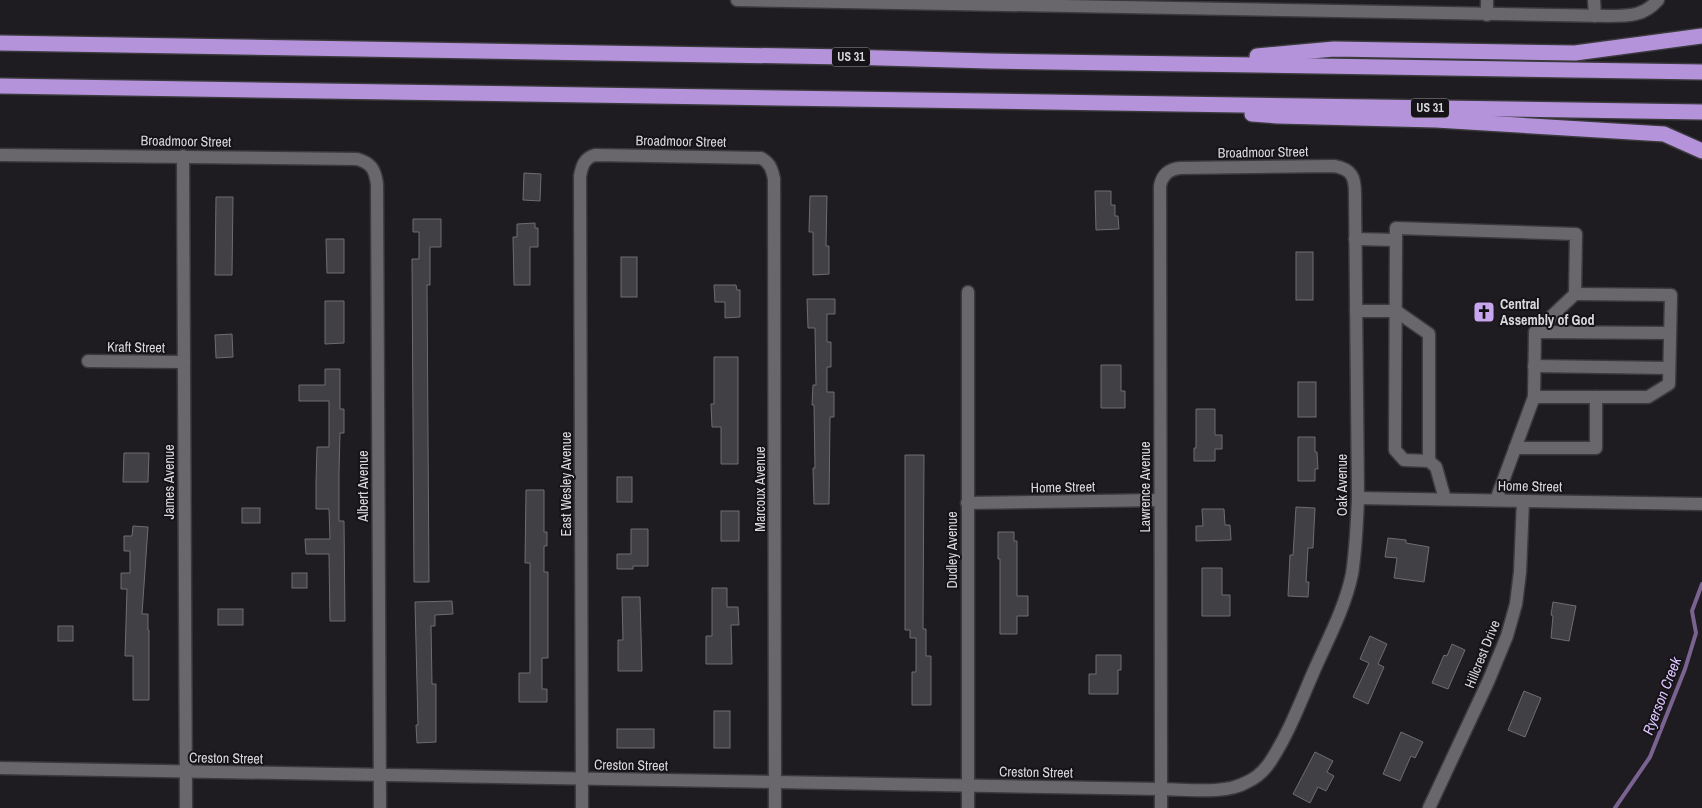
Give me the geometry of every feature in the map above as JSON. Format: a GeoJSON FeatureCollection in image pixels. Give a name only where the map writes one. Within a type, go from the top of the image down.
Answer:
{"type":"FeatureCollection","features":[{"type":"Feature","properties":{"kind":"highway"},"geometry":{"type":"LineString","coordinates":[[1178,64],[1334,49],[1574,53],[1702,36]]}},
{"type":"Feature","properties":{"kind":"highway","name":"US 31"},"geometry":{"type":"LineString","coordinates":[[0,44],[1702,72]]}},
{"type":"Feature","properties":{"kind":"highway","name":"US 31"},"geometry":{"type":"LineString","coordinates":[[0,86],[1702,112]]}},
{"type":"Feature","properties":{"kind":"highway"},"geometry":{"type":"LineString","coordinates":[[1158,103],[1278,116],[1436,120],[1664,134],[1702,151]]}},
{"type":"Feature","properties":{"kind":"street"},"geometry":{"type":"LineString","coordinates":[[737,0],[1353,6],[1487,15],[1595,16],[1634,16],[1652,7],[1658,0]]}},
{"type":"Feature","properties":{"kind":"street"},"geometry":{"type":"LineString","coordinates":[[1487,0],[1487,15]]}},
{"type":"Feature","properties":{"kind":"street"},"geometry":{"type":"LineString","coordinates":[[1594,0],[1595,16]]}},
{"type":"Feature","properties":{"kind":"street","name":"Broadmoor Street"},"geometry":{"type":"LineString","coordinates":[[0,155],[183,156],[357,160],[370,164]]}},
{"type":"Feature","properties":{"kind":"street","name":"Broadmoor Street"},"geometry":{"type":"LineString","coordinates":[[585,161],[590,156],[595,155],[760,158],[769,162],[772,170]]}},
{"type":"Feature","properties":{"kind":"street","name":"James Avenue"},"geometry":{"type":"LineString","coordinates":[[183,156],[186,808]]}},
{"type":"Feature","properties":{"kind":"street","name":"East Wesley Avenue"},"geometry":{"type":"LineString","coordinates":[[582,808],[580,176],[585,161]]}},
{"type":"Feature","properties":{"kind":"street","name":"Albert Avenue"},"geometry":{"type":"LineString","coordinates":[[370,164],[374,168],[376,184],[380,808]]}},
{"type":"Feature","properties":{"kind":"street","name":"Broadmoor Street"},"geometry":{"type":"LineString","coordinates":[[1171,170],[1180,168],[1334,166],[1344,168],[1352,174]]}},
{"type":"Feature","properties":{"kind":"street","name":"Marcoux Avenue"},"geometry":{"type":"LineString","coordinates":[[772,170],[774,179],[775,808]]}},
{"type":"Feature","properties":{"kind":"street","name":"Lawrence Avenue"},"geometry":{"type":"LineString","coordinates":[[1161,808],[1160,186],[1165,174],[1171,170]]}},
{"type":"Feature","properties":{"kind":"street","name":"Oak Avenue"},"geometry":{"type":"LineString","coordinates":[[1259,775],[1269,764],[1287,731],[1344,600],[1352,574],[1358,498],[1355,183],[1352,174]]}},
{"type":"Feature","properties":{"kind":"street"},"geometry":{"type":"LineString","coordinates":[[1430,460],[1404,460],[1395,450],[1396,228],[1576,234],[1575,294]]}},
{"type":"Feature","properties":{"kind":"street"},"geometry":{"type":"LineString","coordinates":[[1355,239],[1396,240]]}},
{"type":"Feature","properties":{"kind":"street","name":"Dudley Avenue"},"geometry":{"type":"LineString","coordinates":[[968,292],[968,808]]}},
{"type":"Feature","properties":{"kind":"street"},"geometry":{"type":"LineString","coordinates":[[1496,500],[1534,396],[1534,332],[1575,294],[1671,295],[1669,384],[1648,397],[1534,396]]}},
{"type":"Feature","properties":{"kind":"street"},"geometry":{"type":"LineString","coordinates":[[1356,311],[1396,311],[1429,334],[1430,460],[1436,467],[1445,499]]}},
{"type":"Feature","properties":{"kind":"street"},"geometry":{"type":"LineString","coordinates":[[1534,332],[1670,333]]}},
{"type":"Feature","properties":{"kind":"street","name":"Kraft Street"},"geometry":{"type":"LineString","coordinates":[[88,361],[184,362]]}},
{"type":"Feature","properties":{"kind":"street"},"geometry":{"type":"LineString","coordinates":[[1534,366],[1669,368]]}},
{"type":"Feature","properties":{"kind":"street"},"geometry":{"type":"LineString","coordinates":[[1515,448],[1596,448],[1596,397]]}},
{"type":"Feature","properties":{"kind":"street","name":"Home Street"},"geometry":{"type":"LineString","coordinates":[[1358,498],[1702,504]]}},
{"type":"Feature","properties":{"kind":"street","name":"Home Street"},"geometry":{"type":"LineString","coordinates":[[967,503],[1160,500]]}},
{"type":"Feature","properties":{"kind":"street","name":"Hillcrest Drive"},"geometry":{"type":"LineString","coordinates":[[1430,808],[1507,636],[1516,604],[1520,572],[1523,501]]}},
{"type":"Feature","properties":{"kind":"street","name":"Creston Street"},"geometry":{"type":"LineString","coordinates":[[0,768],[1217,790],[1233,788],[1259,775]]}},
{"type":"Feature","properties":{"kind":"building"},"geometry":{"type":"Polygon","coordinates":[[[524,173],[541,174],[540,201],[523,200],[524,173]]]}},
{"type":"Feature","properties":{"kind":"building"},"geometry":{"type":"Polygon","coordinates":[[[1095,191],[1111,191],[1111,205],[1115,205],[1115,216],[1118,216],[1119,229],[1096,230],[1095,191]]]}},
{"type":"Feature","properties":{"kind":"building"},"geometry":{"type":"Polygon","coordinates":[[[810,196],[827,196],[826,246],[829,246],[829,274],[813,275],[813,232],[809,232],[810,196]]]}},
{"type":"Feature","properties":{"kind":"building"},"geometry":{"type":"Polygon","coordinates":[[[216,197],[233,197],[232,275],[215,275],[216,197]]]}},
{"type":"Feature","properties":{"kind":"building"},"geometry":{"type":"Polygon","coordinates":[[[413,219],[441,219],[441,247],[430,247],[430,285],[427,285],[429,582],[414,582],[412,259],[419,259],[419,232],[413,232],[413,219]]]}},
{"type":"Feature","properties":{"kind":"building"},"geometry":{"type":"Polygon","coordinates":[[[535,223],[535,228],[538,228],[538,247],[530,247],[530,285],[514,285],[513,237],[517,237],[517,224],[535,223]]]}},
{"type":"Feature","properties":{"kind":"building"},"geometry":{"type":"Polygon","coordinates":[[[326,239],[344,239],[344,273],[327,273],[326,239]]]}},
{"type":"Feature","properties":{"kind":"building"},"geometry":{"type":"Polygon","coordinates":[[[1296,252],[1313,252],[1313,300],[1296,300],[1296,252]]]}},
{"type":"Feature","properties":{"kind":"building"},"geometry":{"type":"Polygon","coordinates":[[[621,257],[637,257],[637,297],[621,297],[621,257]]]}},
{"type":"Feature","properties":{"kind":"building"},"geometry":{"type":"Polygon","coordinates":[[[714,285],[736,285],[737,290],[740,290],[740,317],[725,318],[725,302],[715,302],[714,285]]]}},
{"type":"Feature","properties":{"kind":"building"},"geometry":{"type":"Polygon","coordinates":[[[807,299],[835,299],[835,314],[827,314],[827,342],[831,342],[831,367],[827,367],[827,392],[834,392],[834,417],[830,417],[829,504],[814,504],[814,405],[812,405],[813,385],[816,385],[815,328],[808,328],[807,299]]]}},
{"type":"Feature","properties":{"kind":"building"},"geometry":{"type":"Polygon","coordinates":[[[325,301],[344,301],[344,343],[325,344],[325,301]]]}},
{"type":"Feature","properties":{"kind":"building"},"geometry":{"type":"Polygon","coordinates":[[[232,334],[233,357],[216,358],[215,335],[232,334]]]}},
{"type":"Feature","properties":{"kind":"building"},"geometry":{"type":"Polygon","coordinates":[[[714,357],[738,357],[738,464],[721,464],[721,427],[712,427],[711,404],[714,404],[714,357]]]}},
{"type":"Feature","properties":{"kind":"building"},"geometry":{"type":"Polygon","coordinates":[[[1101,365],[1121,365],[1121,391],[1125,391],[1125,408],[1101,408],[1101,365]]]}},
{"type":"Feature","properties":{"kind":"building"},"geometry":{"type":"Polygon","coordinates":[[[325,369],[340,369],[340,409],[344,409],[344,433],[340,433],[339,521],[344,521],[345,621],[330,621],[329,554],[306,554],[305,539],[330,539],[329,509],[316,509],[317,447],[329,447],[329,401],[299,401],[299,385],[325,385],[325,369]]]}},
{"type":"Feature","properties":{"kind":"building"},"geometry":{"type":"Polygon","coordinates":[[[1298,382],[1316,382],[1316,417],[1298,417],[1298,382]]]}},
{"type":"Feature","properties":{"kind":"building"},"geometry":{"type":"Polygon","coordinates":[[[1196,409],[1215,409],[1215,435],[1222,435],[1222,449],[1215,449],[1215,461],[1194,461],[1196,409]]]}},
{"type":"Feature","properties":{"kind":"building"},"geometry":{"type":"Polygon","coordinates":[[[1298,437],[1315,437],[1318,469],[1315,469],[1315,481],[1298,481],[1298,437]]]}},
{"type":"Feature","properties":{"kind":"building"},"geometry":{"type":"Polygon","coordinates":[[[124,453],[149,453],[148,482],[123,482],[124,453]]]}},
{"type":"Feature","properties":{"kind":"building"},"geometry":{"type":"Polygon","coordinates":[[[905,455],[924,455],[923,629],[926,629],[926,656],[931,656],[931,705],[912,705],[912,672],[916,672],[916,638],[910,638],[910,630],[905,630],[905,455]]]}},
{"type":"Feature","properties":{"kind":"building"},"geometry":{"type":"Polygon","coordinates":[[[617,477],[632,477],[632,502],[617,502],[617,477]]]}},
{"type":"Feature","properties":{"kind":"building"},"geometry":{"type":"Polygon","coordinates":[[[526,490],[544,490],[544,532],[547,532],[547,546],[544,546],[544,572],[548,572],[548,658],[542,658],[542,689],[547,689],[547,702],[519,702],[519,673],[530,673],[530,563],[525,563],[526,490]]]}},
{"type":"Feature","properties":{"kind":"building"},"geometry":{"type":"Polygon","coordinates":[[[1296,507],[1315,508],[1313,548],[1308,548],[1306,582],[1309,582],[1308,597],[1288,596],[1290,555],[1293,555],[1296,507]]]}},
{"type":"Feature","properties":{"kind":"building"},"geometry":{"type":"Polygon","coordinates":[[[242,508],[260,508],[260,523],[242,523],[242,508]]]}},
{"type":"Feature","properties":{"kind":"building"},"geometry":{"type":"Polygon","coordinates":[[[1202,509],[1224,509],[1225,525],[1230,525],[1231,540],[1196,541],[1196,526],[1203,526],[1202,509]]]}},
{"type":"Feature","properties":{"kind":"building"},"geometry":{"type":"Polygon","coordinates":[[[721,511],[739,511],[739,541],[721,541],[721,511]]]}},
{"type":"Feature","properties":{"kind":"building"},"geometry":{"type":"Polygon","coordinates":[[[133,526],[148,527],[142,614],[148,614],[149,700],[133,700],[133,656],[125,656],[127,589],[121,589],[121,573],[130,573],[130,551],[124,551],[124,536],[132,536],[133,526]]]}},
{"type":"Feature","properties":{"kind":"building"},"geometry":{"type":"Polygon","coordinates":[[[631,529],[648,529],[648,566],[633,566],[633,569],[617,569],[617,554],[631,554],[631,529]]]}},
{"type":"Feature","properties":{"kind":"building"},"geometry":{"type":"Polygon","coordinates":[[[998,532],[1014,532],[1014,541],[1017,541],[1017,596],[1028,596],[1028,616],[1017,616],[1017,634],[1000,634],[998,532]]]}},
{"type":"Feature","properties":{"kind":"building"},"geometry":{"type":"Polygon","coordinates":[[[1388,538],[1406,540],[1406,543],[1429,547],[1424,582],[1394,578],[1397,558],[1385,557],[1388,538]]]}},
{"type":"Feature","properties":{"kind":"building"},"geometry":{"type":"Polygon","coordinates":[[[1202,568],[1222,568],[1222,595],[1230,595],[1230,616],[1202,616],[1202,568]]]}},
{"type":"Feature","properties":{"kind":"building"},"geometry":{"type":"Polygon","coordinates":[[[292,573],[307,573],[307,588],[292,588],[292,573]]]}},
{"type":"Feature","properties":{"kind":"building"},"geometry":{"type":"Polygon","coordinates":[[[712,588],[727,588],[727,607],[738,607],[739,625],[731,625],[732,664],[706,664],[706,636],[712,636],[712,588]]]}},
{"type":"Feature","properties":{"kind":"building"},"geometry":{"type":"Polygon","coordinates":[[[622,597],[640,597],[642,671],[618,671],[618,640],[623,640],[622,597]]]}},
{"type":"Feature","properties":{"kind":"building"},"geometry":{"type":"Polygon","coordinates":[[[452,601],[453,614],[435,615],[435,626],[431,626],[432,684],[436,684],[436,742],[417,743],[415,602],[452,601]]]}},
{"type":"Feature","properties":{"kind":"building"},"geometry":{"type":"Polygon","coordinates":[[[1553,602],[1576,606],[1569,641],[1551,638],[1553,602]]]}},
{"type":"Feature","properties":{"kind":"building"},"geometry":{"type":"Polygon","coordinates":[[[218,609],[243,609],[243,625],[218,625],[218,609]]]}},
{"type":"Feature","properties":{"kind":"building"},"geometry":{"type":"Polygon","coordinates":[[[58,626],[73,626],[73,641],[58,641],[58,626]]]}},
{"type":"Feature","properties":{"kind":"building"},"geometry":{"type":"Polygon","coordinates":[[[1370,636],[1387,644],[1378,664],[1384,667],[1368,704],[1353,697],[1369,663],[1360,659],[1370,636]]]}},
{"type":"Feature","properties":{"kind":"building"},"geometry":{"type":"Polygon","coordinates":[[[1452,644],[1465,650],[1448,689],[1432,683],[1444,655],[1447,656],[1452,644]]]}},
{"type":"Feature","properties":{"kind":"building"},"geometry":{"type":"Polygon","coordinates":[[[1096,655],[1121,655],[1121,670],[1118,670],[1118,694],[1089,694],[1089,674],[1096,674],[1096,655]]]}},
{"type":"Feature","properties":{"kind":"building"},"geometry":{"type":"Polygon","coordinates":[[[1524,691],[1541,698],[1525,737],[1508,730],[1524,691]]]}},
{"type":"Feature","properties":{"kind":"building"},"geometry":{"type":"Polygon","coordinates":[[[714,711],[730,711],[730,748],[714,748],[714,711]]]}},
{"type":"Feature","properties":{"kind":"building"},"geometry":{"type":"Polygon","coordinates":[[[617,729],[654,729],[654,748],[617,748],[617,729]]]}},
{"type":"Feature","properties":{"kind":"building"},"geometry":{"type":"Polygon","coordinates":[[[1401,732],[1423,742],[1415,758],[1411,756],[1400,781],[1383,774],[1401,732]]]}},
{"type":"Feature","properties":{"kind":"building"},"geometry":{"type":"Polygon","coordinates":[[[1315,752],[1333,761],[1327,772],[1334,776],[1326,791],[1318,787],[1310,803],[1293,794],[1315,752]]]}},
{"type":"Feature","properties":{"kind":"waterway","name":"Ryerson Creek"},"geometry":{"type":"LineString","coordinates":[[1615,808],[1650,757],[1685,669],[1696,633],[1692,611],[1702,584]]}},
{"type":"Feature","properties":{"kind":"place","name":"Central Assembly of God"},"geometry":{"type":"Point","coordinates":[1484,312]}}]}
